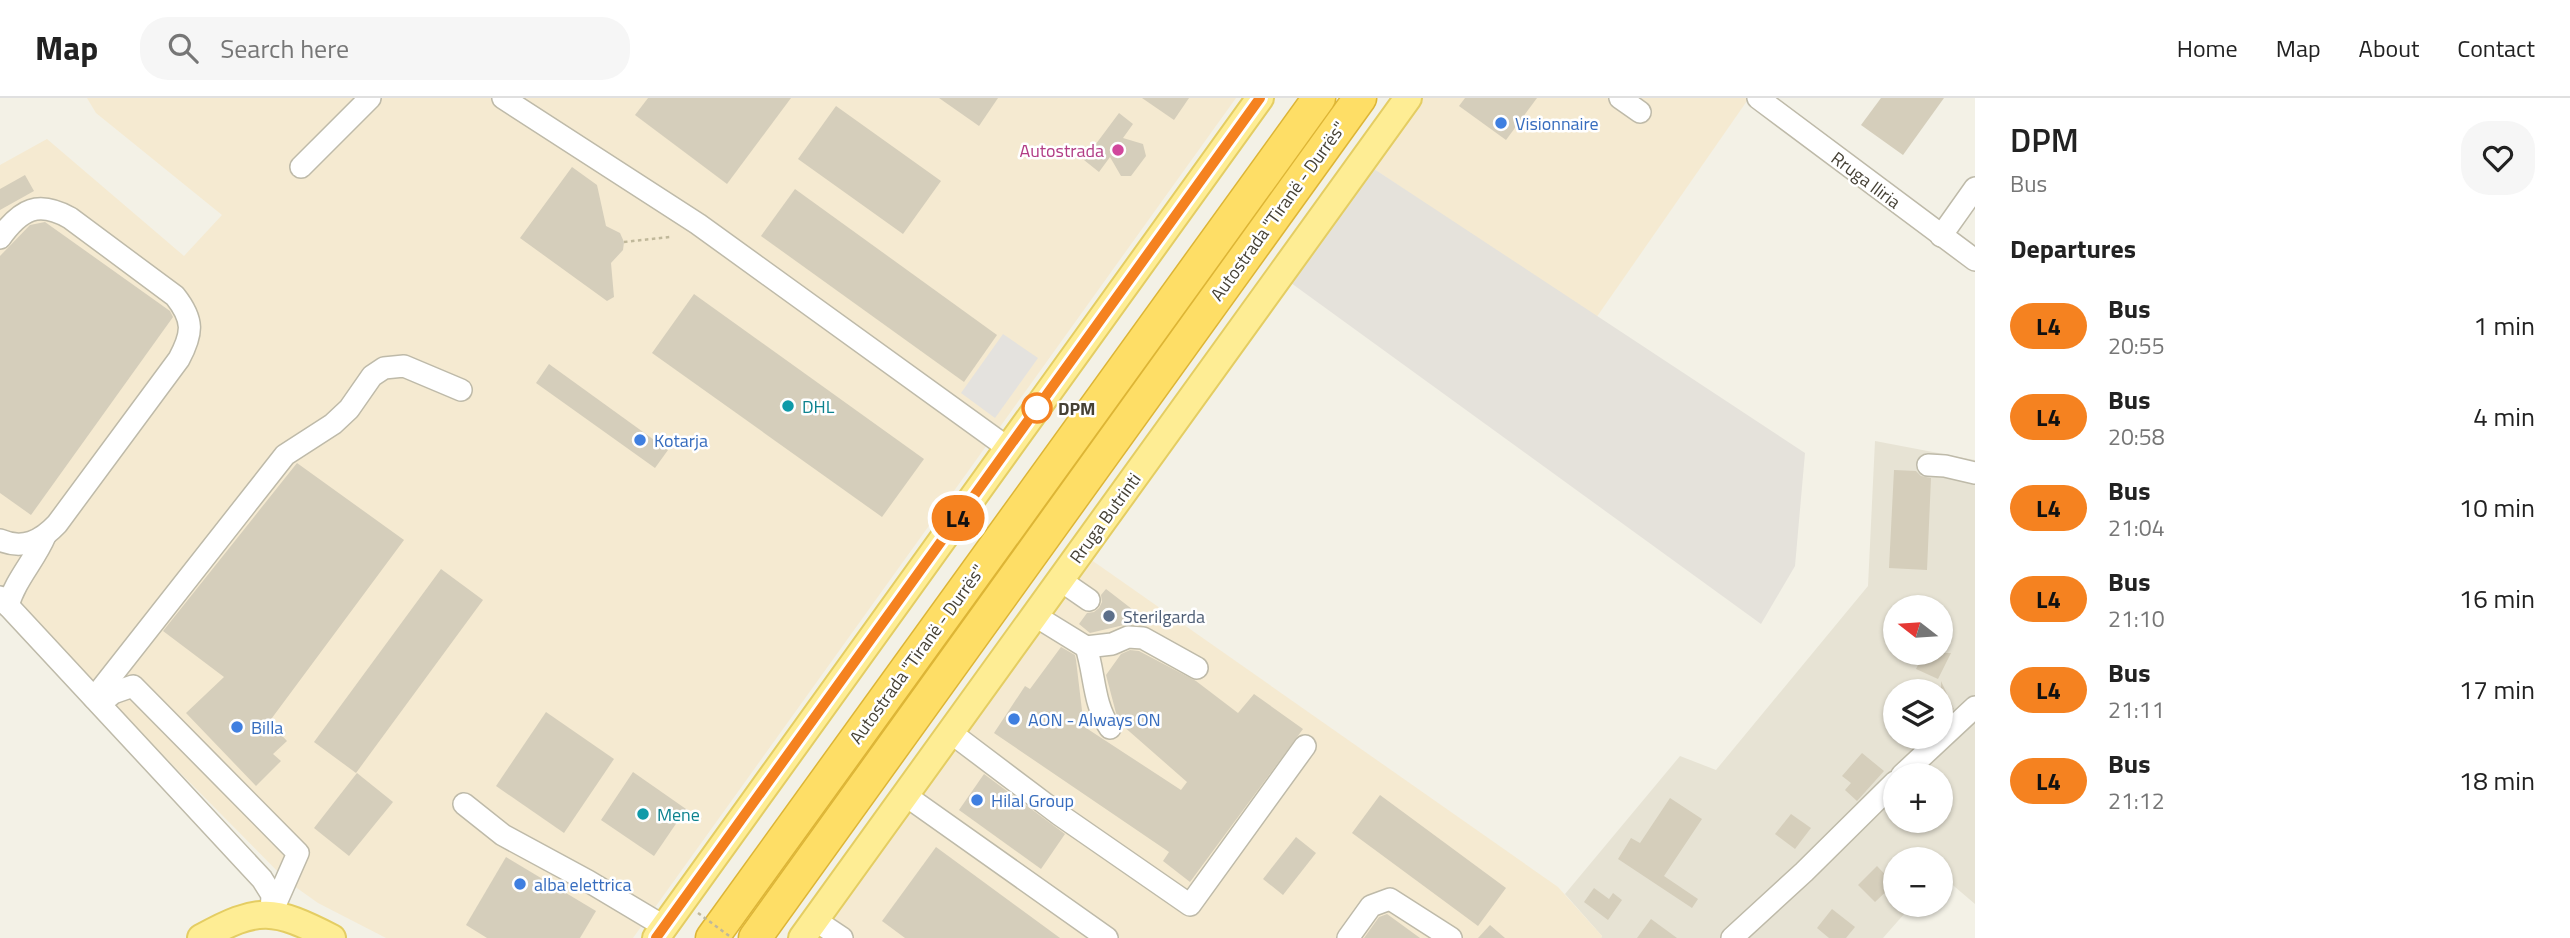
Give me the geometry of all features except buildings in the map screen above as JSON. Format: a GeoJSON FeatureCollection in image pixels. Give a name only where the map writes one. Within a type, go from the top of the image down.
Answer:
{"type":"FeatureCollection","features":[{"type":"Feature","properties":{"kind":"highway","name":"Autostrada \"Tiranë - Durrës\""},"geometry":{"type":"LineString","coordinates":[[705,926],[1320,98]]}},
{"type":"Feature","properties":{"kind":"highway","name":"Autostrada \"Tiranë - Durrës\""},"geometry":{"type":"LineString","coordinates":[[755,938],[1360,98]]}},
{"type":"Feature","properties":{"kind":"main road"},"geometry":{"type":"LineString","coordinates":[[660,932],[1260,98]]}},
{"type":"Feature","properties":{"kind":"main road","name":"Rruga Butrinti"},"geometry":{"type":"LineString","coordinates":[[809,929],[1408,98]]}},
{"type":"Feature","properties":{"kind":"main road"},"geometry":{"type":"LineString","coordinates":[[201,938],[241,918],[271,914],[295,920],[332,938]]}},
{"type":"Feature","properties":{"kind":"street"},"geometry":{"type":"LineString","coordinates":[[300,167],[370,98]]}},
{"type":"Feature","properties":{"kind":"street"},"geometry":{"type":"LineString","coordinates":[[503,98],[531,105],[1009,448]]}},
{"type":"Feature","properties":{"kind":"street"},"geometry":{"type":"LineString","coordinates":[[1619,98],[1640,112]]}},
{"type":"Feature","properties":{"kind":"street","name":"Rruga Iliria"},"geometry":{"type":"LineString","coordinates":[[1758,98],[1975,260]]}},
{"type":"Feature","properties":{"kind":"street"},"geometry":{"type":"LineString","coordinates":[[1941,236],[1975,188]]}},
{"type":"Feature","properties":{"kind":"street"},"geometry":{"type":"LineString","coordinates":[[0,237],[27,211],[41,208],[57,211],[169,291],[186,309],[189,320],[188,342],[179,359],[57,524],[45,536],[27,545],[1,541]]}},
{"type":"Feature","properties":{"kind":"street"},"geometry":{"type":"LineString","coordinates":[[97,701],[285,454],[333,424],[349,409],[372,376],[384,368],[404,366],[461,390]]}},
{"type":"Feature","properties":{"kind":"street"},"geometry":{"type":"LineString","coordinates":[[1928,466],[1945,466],[1975,473]]}},
{"type":"Feature","properties":{"kind":"street"},"geometry":{"type":"LineString","coordinates":[[3,601],[38,552],[45,536]]}},
{"type":"Feature","properties":{"kind":"street"},"geometry":{"type":"LineString","coordinates":[[1,541],[11,570],[3,601]]}},
{"type":"Feature","properties":{"kind":"street"},"geometry":{"type":"LineString","coordinates":[[1060,580],[1089,600]]}},
{"type":"Feature","properties":{"kind":"street"},"geometry":{"type":"LineString","coordinates":[[3,601],[268,886],[273,905],[271,914]]}},
{"type":"Feature","properties":{"kind":"street"},"geometry":{"type":"LineString","coordinates":[[1034,615],[1086,648],[1093,668],[1093,681],[1102,716],[1110,727]]}},
{"type":"Feature","properties":{"kind":"street"},"geometry":{"type":"LineString","coordinates":[[1086,648],[1112,644],[1128,637],[1143,638],[1197,668]]}},
{"type":"Feature","properties":{"kind":"street"},"geometry":{"type":"LineString","coordinates":[[97,701],[113,692],[133,686],[298,853],[271,914]]}},
{"type":"Feature","properties":{"kind":"street"},"geometry":{"type":"LineString","coordinates":[[1915,763],[1975,707]]}},
{"type":"Feature","properties":{"kind":"street"},"geometry":{"type":"LineString","coordinates":[[950,732],[1060,815],[1190,905],[1305,746]]}},
{"type":"Feature","properties":{"kind":"street"},"geometry":{"type":"LineString","coordinates":[[1732,938],[1883,794]]}},
{"type":"Feature","properties":{"kind":"street"},"geometry":{"type":"LineString","coordinates":[[905,795],[1107,938]]}},
{"type":"Feature","properties":{"kind":"street"},"geometry":{"type":"LineString","coordinates":[[464,804],[503,835],[588,881],[660,932]]}},
{"type":"Feature","properties":{"kind":"street"},"geometry":{"type":"LineString","coordinates":[[1348,938],[1370,906],[1390,899],[1451,938]]}},
{"type":"Feature","properties":{"kind":"street"},"geometry":{"type":"LineString","coordinates":[[809,929],[842,938]]}},
{"type":"Feature","properties":{"kind":"path"},"geometry":{"type":"LineString","coordinates":[[624,242],[670,237]]}},
{"type":"Feature","properties":{"kind":"path"},"geometry":{"type":"LineString","coordinates":[[705,926],[732,938]]}},
{"type":"Feature","properties":{"kind":"shaded area"},"geometry":{"type":"Polygon","coordinates":[[[87,98],[1236,98],[633,938],[386,938],[318,903],[287,881],[0,590],[0,165],[47,139],[184,256],[222,215],[96,113],[87,98]]]}},
{"type":"Feature","properties":{"kind":"shaded area"},"geometry":{"type":"Polygon","coordinates":[[[1408,98],[1749,98],[1596,318],[1362,161],[1408,98]]]}},
{"type":"Feature","properties":{"kind":"shaded area"},"geometry":{"type":"Polygon","coordinates":[[[1362,161],[1805,453],[1795,566],[1761,624],[1280,275],[1362,161]]]}},
{"type":"Feature","properties":{"kind":"shaded area"},"geometry":{"type":"Polygon","coordinates":[[[1003,334],[1038,358],[995,418],[961,393],[1003,334]]]}},
{"type":"Feature","properties":{"kind":"shaded area"},"geometry":{"type":"Polygon","coordinates":[[[1875,441],[1975,460],[1975,904],[1953,885],[1953,847],[1883,847],[1883,917],[1901,917],[1883,938],[1601,938],[1565,894],[1680,756],[1716,770],[1868,586],[1875,441]]]}},
{"type":"Feature","properties":{"kind":"shaded area"},"geometry":{"type":"Polygon","coordinates":[[[1080,552],[1558,887],[1601,938],[802,938],[1080,552]]]}},
{"type":"Feature","properties":{"kind":"bus line","name":"L4"},"geometry":{"type":"LineString","coordinates":[[656,938],[1260,98]]}},
{"type":"Feature","properties":{"kind":"place","name":"Visionnaire"},"geometry":{"type":"Point","coordinates":[1501,123]}},
{"type":"Feature","properties":{"kind":"place","name":"Autostrada"},"geometry":{"type":"Point","coordinates":[1118,150]}},
{"type":"Feature","properties":{"kind":"place","name":"DHL"},"geometry":{"type":"Point","coordinates":[788,406]}},
{"type":"Feature","properties":{"kind":"place","name":"DPM"},"geometry":{"type":"Point","coordinates":[1037,408]}},
{"type":"Feature","properties":{"kind":"place","name":"Kotarja"},"geometry":{"type":"Point","coordinates":[640,440]}},
{"type":"Feature","properties":{"kind":"place","name":"Sterilgarda"},"geometry":{"type":"Point","coordinates":[1109,616]}},
{"type":"Feature","properties":{"kind":"place","name":"AON - Always ON"},"geometry":{"type":"Point","coordinates":[1014,719]}},
{"type":"Feature","properties":{"kind":"place","name":"Billa"},"geometry":{"type":"Point","coordinates":[237,727]}},
{"type":"Feature","properties":{"kind":"place","name":"Hilal Group"},"geometry":{"type":"Point","coordinates":[977,800]}},
{"type":"Feature","properties":{"kind":"place","name":"Mene"},"geometry":{"type":"Point","coordinates":[643,814]}},
{"type":"Feature","properties":{"kind":"place","name":"alba elettrica"},"geometry":{"type":"Point","coordinates":[520,884]}}]}
